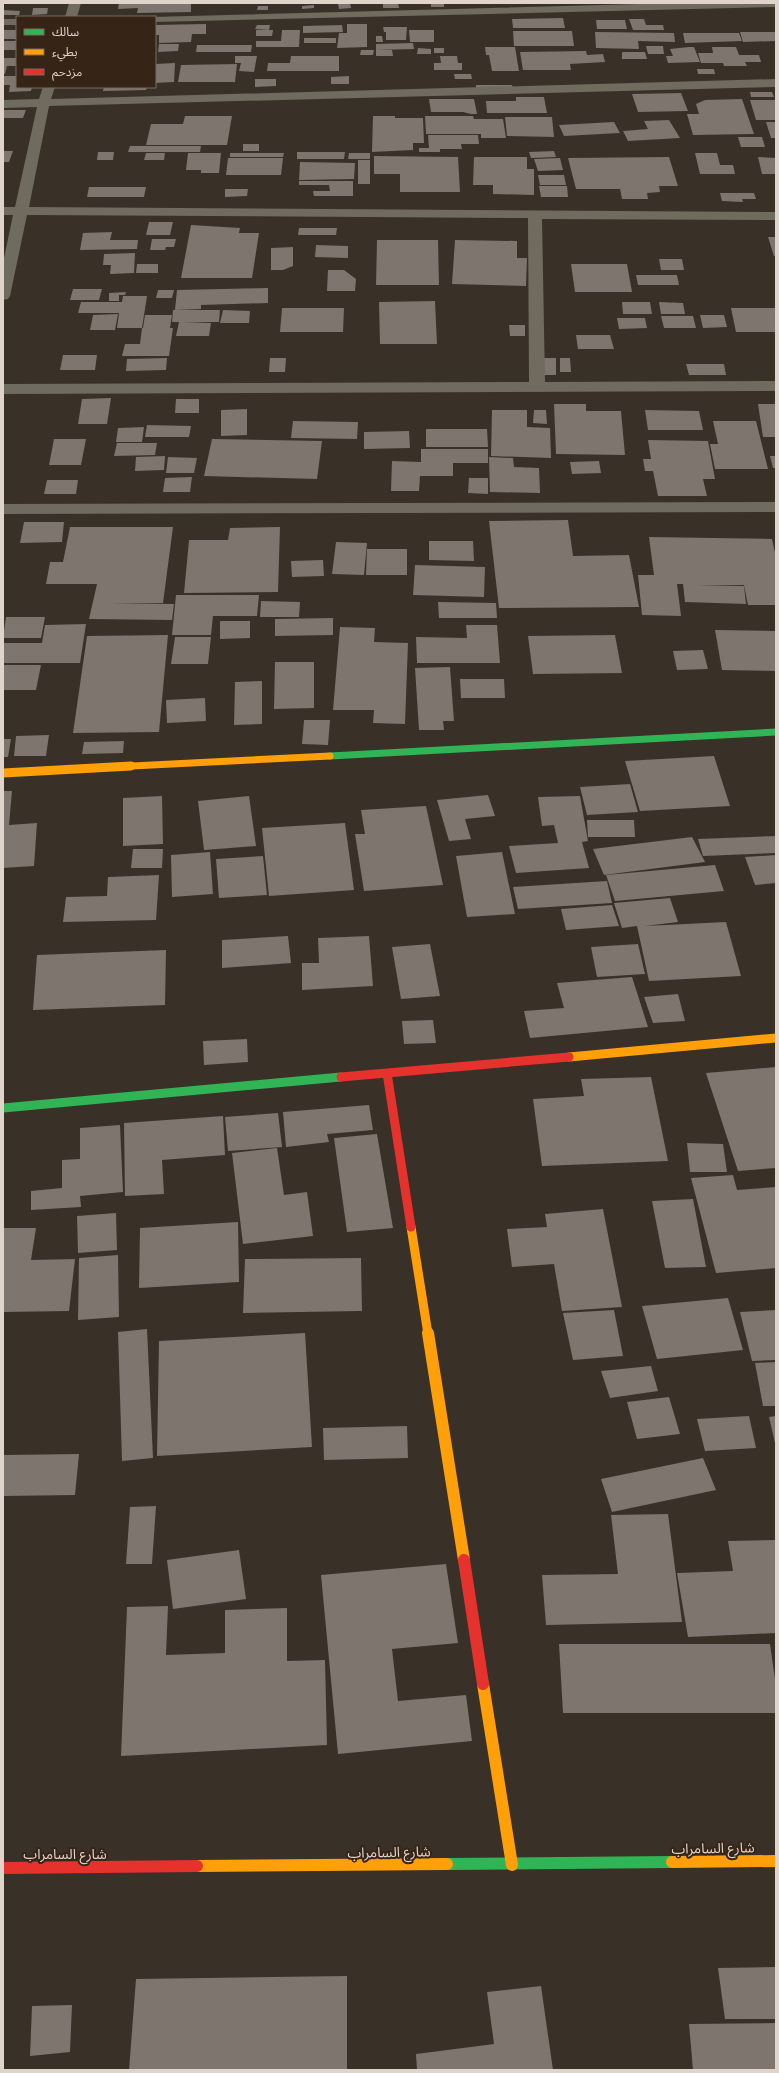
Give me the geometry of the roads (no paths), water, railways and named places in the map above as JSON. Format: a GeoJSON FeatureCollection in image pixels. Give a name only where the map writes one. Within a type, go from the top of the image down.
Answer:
{"type":"FeatureCollection","features":[{"type":"Feature","properties":{"kind":"street"},"geometry":{"type":"LineString","coordinates":[[71,16],[75,3]]}},
{"type":"Feature","properties":{"kind":"street"},"geometry":{"type":"LineString","coordinates":[[156,19],[674,5],[776,4]]}},
{"type":"Feature","properties":{"kind":"street"},"geometry":{"type":"LineString","coordinates":[[3,22],[16,22]]}},
{"type":"Feature","properties":{"kind":"street"},"geometry":{"type":"LineString","coordinates":[[3,104],[776,83]]}},
{"type":"Feature","properties":{"kind":"street"},"geometry":{"type":"LineString","coordinates":[[3,296],[44,103],[49,88]]}},
{"type":"Feature","properties":{"kind":"street"},"geometry":{"type":"LineString","coordinates":[[3,211],[776,216]]}},
{"type":"Feature","properties":{"kind":"street"},"geometry":{"type":"LineString","coordinates":[[535,214],[537,386]]}},
{"type":"Feature","properties":{"kind":"street"},"geometry":{"type":"LineString","coordinates":[[3,389],[776,386]]}},
{"type":"Feature","properties":{"kind":"street"},"geometry":{"type":"LineString","coordinates":[[3,509],[776,507]]}},
{"type":"Feature","properties":{"kind":"street"},"geometry":{"type":"LineString","coordinates":[[3,773],[776,732]]}},
{"type":"Feature","properties":{"kind":"street"},"geometry":{"type":"LineString","coordinates":[[3,1108],[387,1072],[776,1038]]}},
{"type":"Feature","properties":{"kind":"street"},"geometry":{"type":"LineString","coordinates":[[387,1072],[512,1865]]}},
{"type":"Feature","properties":{"kind":"street","name":"شارع السامراب"},"geometry":{"type":"LineString","coordinates":[[3,1868],[512,1865],[776,1861]]}}]}
